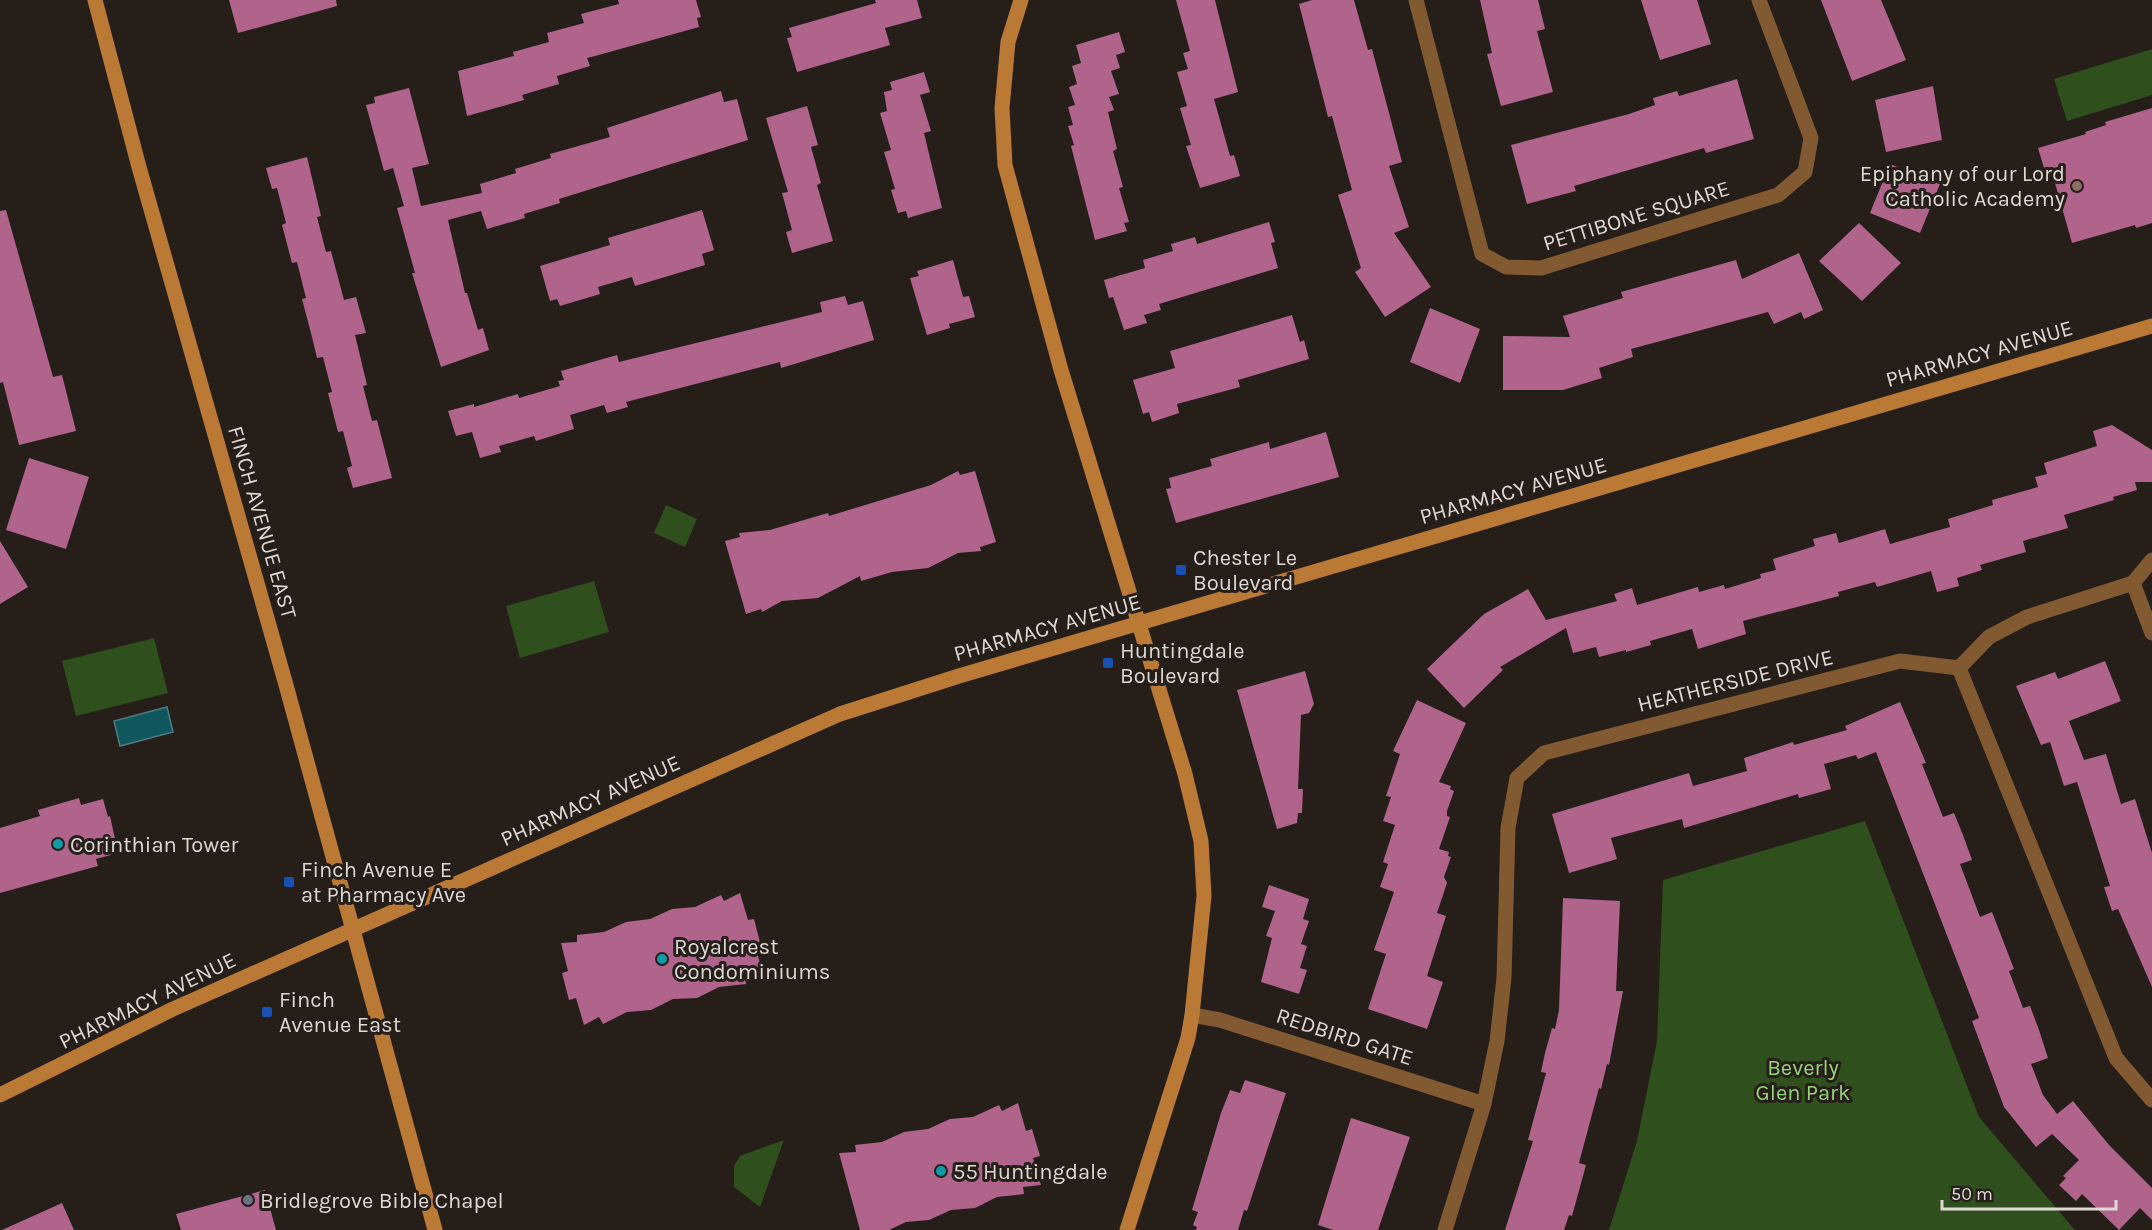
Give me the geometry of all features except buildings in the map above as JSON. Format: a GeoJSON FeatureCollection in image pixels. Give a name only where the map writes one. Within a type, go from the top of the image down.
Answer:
{"type":"FeatureCollection","features":[{"type":"Feature","properties":{"kind":"street","name":"FINCH AVENUE EAST"},"geometry":{"type":"LineString","coordinates":[[95,0],[139,168],[286,685],[435,1230]]}},
{"type":"Feature","properties":{"kind":"street"},"geometry":{"type":"LineString","coordinates":[[1021,0],[1008,42],[1002,108],[1005,165],[1065,382],[1185,774],[1202,841],[1204,896],[1188,1038],[1127,1230]]}},
{"type":"Feature","properties":{"kind":"street","name":"PETTIBONE SQUARE"},"geometry":{"type":"LineString","coordinates":[[1416,0],[1482,254],[1506,267],[1541,268],[1778,195],[1805,172],[1811,138],[1759,0]]}},
{"type":"Feature","properties":{"kind":"street","name":"PHARMACY AVENUE"},"geometry":{"type":"LineString","coordinates":[[0,1095],[173,1009],[840,714],[2152,326]]}},
{"type":"Feature","properties":{"kind":"street"},"geometry":{"type":"LineString","coordinates":[[2152,560],[2133,583],[2027,617],[1989,637],[1959,668],[2116,1058],[2152,1100]]}},
{"type":"Feature","properties":{"kind":"street"},"geometry":{"type":"LineString","coordinates":[[2133,583],[2152,633]]}},
{"type":"Feature","properties":{"kind":"street","name":"HEATHERSIDE DRIVE"},"geometry":{"type":"LineString","coordinates":[[1445,1230],[1484,1104],[1497,1041],[1504,978],[1508,828],[1517,778],[1544,753],[1900,661],[1959,668]]}},
{"type":"Feature","properties":{"kind":"street","name":"REDBIRD GATE"},"geometry":{"type":"LineString","coordinates":[[1192,1015],[1220,1020],[1484,1104]]}},
{"type":"Feature","properties":{"kind":"green space"},"geometry":{"type":"Polygon","coordinates":[[[2152,49],[2152,95],[2067,121],[2054,79],[2152,49]]]}},
{"type":"Feature","properties":{"kind":"green space"},"geometry":{"type":"Polygon","coordinates":[[[666,505],[697,519],[685,547],[654,533],[666,505]]]}},
{"type":"Feature","properties":{"kind":"green space"},"geometry":{"type":"Polygon","coordinates":[[[594,581],[609,632],[520,658],[506,606],[594,581]]]}},
{"type":"Feature","properties":{"kind":"green space"},"geometry":{"type":"Polygon","coordinates":[[[154,638],[168,693],[76,716],[62,661],[154,638]]]}},
{"type":"Feature","properties":{"kind":"green space","name":"Beverly Glen Park"},"geometry":{"type":"Polygon","coordinates":[[[1865,821],[1979,1117],[2075,1230],[1609,1230],[1637,1141],[1657,1041],[1663,880],[1865,821]]]}},
{"type":"Feature","properties":{"kind":"green space"},"geometry":{"type":"Polygon","coordinates":[[[784,1140],[760,1207],[734,1187],[734,1166],[740,1156],[784,1140]]]}},
{"type":"Feature","properties":{"kind":"water"},"geometry":{"type":"Polygon","coordinates":[[[167,707],[173,732],[120,746],[114,721],[167,707]]]}},
{"type":"Feature","properties":{"kind":"place","name":"Epiphany of our Lord Catholic Academy"},"geometry":{"type":"Point","coordinates":[2077,186]}},
{"type":"Feature","properties":{"kind":"place","name":"Chester Le Boulevard"},"geometry":{"type":"Point","coordinates":[1181,570]}},
{"type":"Feature","properties":{"kind":"place","name":"Huntingdale Boulevard"},"geometry":{"type":"Point","coordinates":[1108,663]}},
{"type":"Feature","properties":{"kind":"place","name":"Corinthian Tower"},"geometry":{"type":"Point","coordinates":[58,844]}},
{"type":"Feature","properties":{"kind":"place","name":"Finch Avenue E at Pharmacy Ave"},"geometry":{"type":"Point","coordinates":[289,882]}},
{"type":"Feature","properties":{"kind":"place","name":"Royalcrest Condominiums"},"geometry":{"type":"Point","coordinates":[662,959]}},
{"type":"Feature","properties":{"kind":"place","name":"Finch Avenue East"},"geometry":{"type":"Point","coordinates":[267,1012]}},
{"type":"Feature","properties":{"kind":"place","name":"55 Huntingdale"},"geometry":{"type":"Point","coordinates":[941,1171]}},
{"type":"Feature","properties":{"kind":"place","name":"Bridlegrove Bible Chapel"},"geometry":{"type":"Point","coordinates":[248,1200]}}]}
